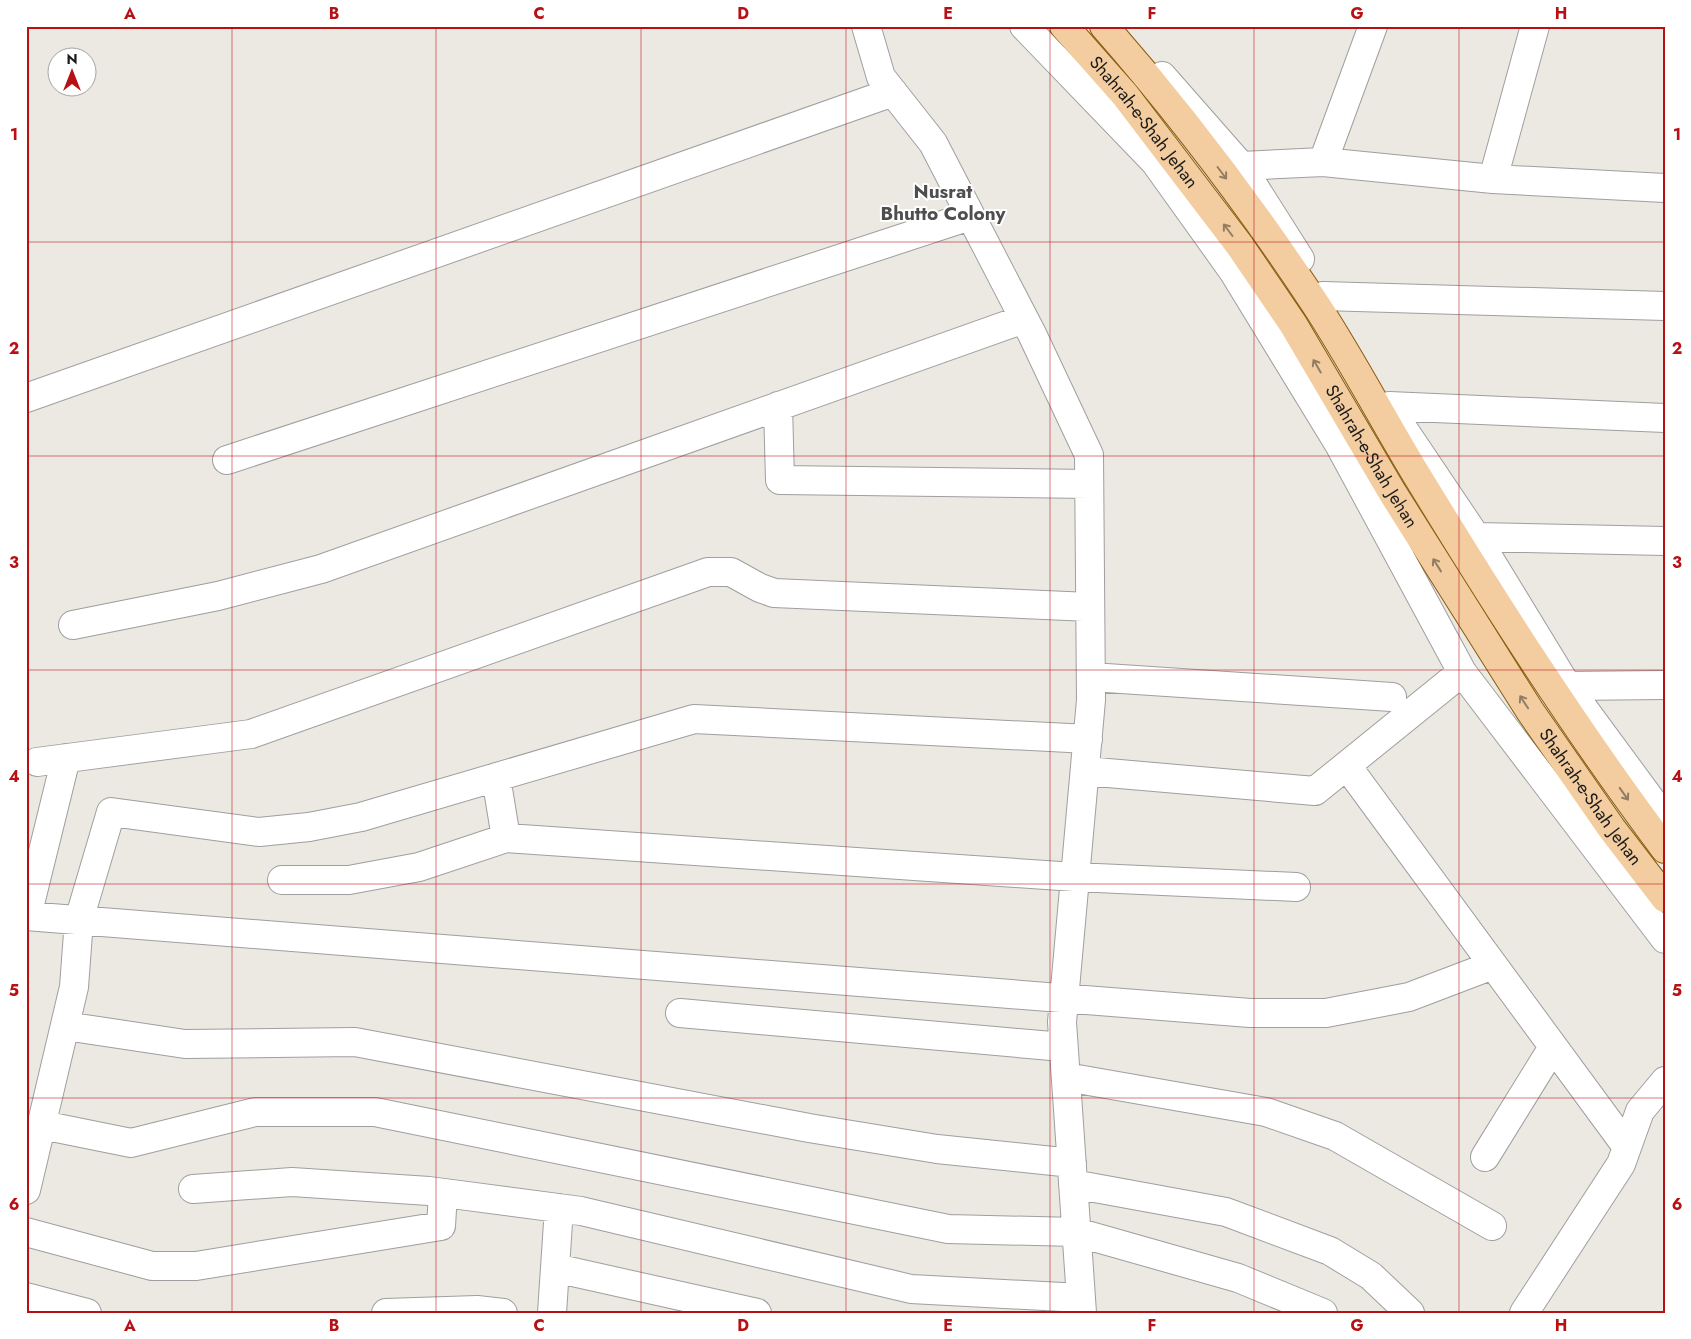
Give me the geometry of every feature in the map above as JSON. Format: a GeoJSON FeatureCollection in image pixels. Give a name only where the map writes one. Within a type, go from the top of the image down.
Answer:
{"type":"FeatureCollection","features":[{"type":"Feature","properties":{"kind":"main road","name":"Shahrah-e-Shah Jehan"},"geometry":{"type":"LineString","coordinates":[[1064,26],[1125,95],[1240,246],[1293,324],[1401,507],[1530,711],[1612,829],[1665,898]]}},
{"type":"Feature","properties":{"kind":"main road","name":"Shahrah-e-Shah Jehan"},"geometry":{"type":"LineString","coordinates":[[1104,26],[1148,76],[1264,229],[1318,308],[1417,476],[1555,695],[1665,850]]}},
{"type":"Feature","properties":{"kind":"street"},"geometry":{"type":"LineString","coordinates":[[193,1189],[292,1182],[443,1193],[559,1208],[581,1211],[911,1289],[1081,1306],[1063,1047],[1064,1000],[1088,739],[1091,678],[1089,455],[1024,318],[933,143],[881,76],[866,26]]}},
{"type":"Feature","properties":{"kind":"street"},"geometry":{"type":"LineString","coordinates":[[1024,26],[1155,162],[1233,271],[1340,446],[1462,672],[1665,939]]}},
{"type":"Feature","properties":{"kind":"street"},"geometry":{"type":"LineString","coordinates":[[1119,26],[1241,166],[1323,296],[1389,406],[1476,537],[1567,686],[1662,812]]}},
{"type":"Feature","properties":{"kind":"street"},"geometry":{"type":"LineString","coordinates":[[1323,162],[1373,26]]}},
{"type":"Feature","properties":{"kind":"street"},"geometry":{"type":"LineString","coordinates":[[1493,179],[1535,26]]}},
{"type":"Feature","properties":{"kind":"street"},"geometry":{"type":"LineString","coordinates":[[26,398],[893,92]]}},
{"type":"Feature","properties":{"kind":"street"},"geometry":{"type":"LineString","coordinates":[[1241,166],[1323,162],[1493,179],[1665,188]]}},
{"type":"Feature","properties":{"kind":"street"},"geometry":{"type":"LineString","coordinates":[[227,460],[970,216]]}},
{"type":"Feature","properties":{"kind":"street"},"geometry":{"type":"LineString","coordinates":[[1323,296],[1665,306]]}},
{"type":"Feature","properties":{"kind":"street"},"geometry":{"type":"LineString","coordinates":[[73,625],[218,596],[321,569],[1024,318]]}},
{"type":"Feature","properties":{"kind":"street"},"geometry":{"type":"LineString","coordinates":[[778,406],[780,480],[1089,484]]}},
{"type":"Feature","properties":{"kind":"street"},"geometry":{"type":"LineString","coordinates":[[1389,406],[1665,418]]}},
{"type":"Feature","properties":{"kind":"street"},"geometry":{"type":"LineString","coordinates":[[1476,537],[1665,540]]}},
{"type":"Feature","properties":{"kind":"street"},"geometry":{"type":"LineString","coordinates":[[37,762],[251,734],[708,572],[731,572],[760,588],[774,593],[1090,607]]}},
{"type":"Feature","properties":{"kind":"street"},"geometry":{"type":"LineString","coordinates":[[1085,771],[1315,791],[1462,672]]}},
{"type":"Feature","properties":{"kind":"street"},"geometry":{"type":"LineString","coordinates":[[1091,678],[1392,697]]}},
{"type":"Feature","properties":{"kind":"street"},"geometry":{"type":"LineString","coordinates":[[1567,686],[1665,685]]}},
{"type":"Feature","properties":{"kind":"street"},"geometry":{"type":"LineString","coordinates":[[26,1190],[74,987],[79,920],[112,812],[259,832],[309,827],[361,817],[694,718],[1088,739]]}},
{"type":"Feature","properties":{"kind":"street"},"geometry":{"type":"LineString","coordinates":[[66,758],[26,916],[1064,1000],[1250,1013],[1326,1013],[1409,998],[1493,965]]}},
{"type":"Feature","properties":{"kind":"street"},"geometry":{"type":"LineString","coordinates":[[1347,766],[1627,1147]]}},
{"type":"Feature","properties":{"kind":"street"},"geometry":{"type":"LineString","coordinates":[[496,777],[506,838]]}},
{"type":"Feature","properties":{"kind":"street"},"geometry":{"type":"LineString","coordinates":[[282,880],[349,880],[419,867],[506,838],[1075,877],[1296,887]]}},
{"type":"Feature","properties":{"kind":"street"},"geometry":{"type":"LineString","coordinates":[[680,1013],[1063,1047]]}},
{"type":"Feature","properties":{"kind":"street"},"geometry":{"type":"LineString","coordinates":[[65,1026],[185,1044],[355,1042],[809,1128],[1072,1174],[1226,1212],[1330,1251],[1371,1276],[1410,1313]]}},
{"type":"Feature","properties":{"kind":"street"},"geometry":{"type":"LineString","coordinates":[[1485,1157],[1553,1047]]}},
{"type":"Feature","properties":{"kind":"street"},"geometry":{"type":"LineString","coordinates":[[1066,1078],[1266,1112],[1326,1133],[1492,1226]]}},
{"type":"Feature","properties":{"kind":"street"},"geometry":{"type":"LineString","coordinates":[[1524,1313],[1621,1164],[1640,1111],[1665,1081]]}},
{"type":"Feature","properties":{"kind":"street"},"geometry":{"type":"LineString","coordinates":[[42,1124],[131,1143],[255,1112],[375,1112],[948,1229],[1076,1232],[1238,1278],[1323,1313]]}},
{"type":"Feature","properties":{"kind":"street"},"geometry":{"type":"LineString","coordinates":[[26,1232],[152,1266],[196,1266],[441,1226],[443,1193]]}},
{"type":"Feature","properties":{"kind":"street"},"geometry":{"type":"LineString","coordinates":[[552,1313],[559,1208]]}},
{"type":"Feature","properties":{"kind":"street"},"geometry":{"type":"LineString","coordinates":[[555,1268],[757,1313]]}},
{"type":"Feature","properties":{"kind":"street"},"geometry":{"type":"LineString","coordinates":[[26,1297],[87,1313]]}},
{"type":"Feature","properties":{"kind":"street"},"geometry":{"type":"LineString","coordinates":[[386,1313],[477,1310],[503,1313]]}},
{"type":"Feature","properties":{"kind":"district","name":"Nusrat Bhutto Colony"},"geometry":{"type":"Point","coordinates":[943,202]}}]}
